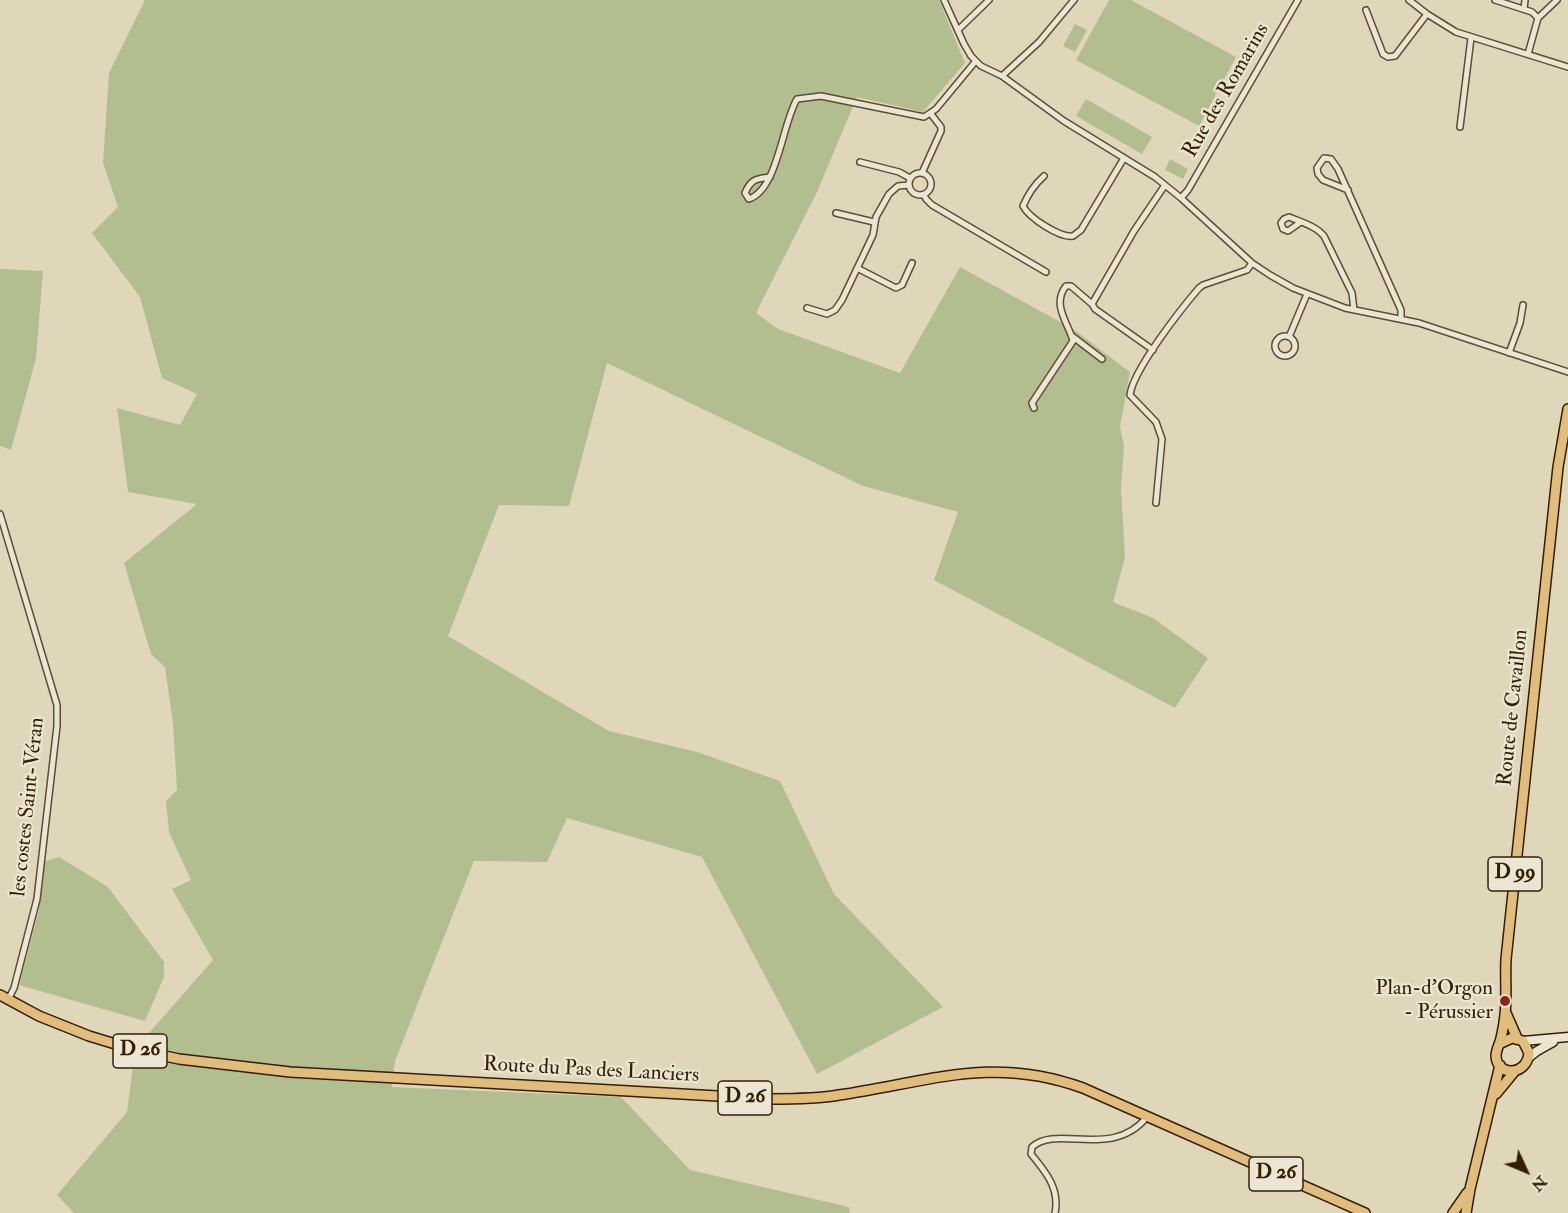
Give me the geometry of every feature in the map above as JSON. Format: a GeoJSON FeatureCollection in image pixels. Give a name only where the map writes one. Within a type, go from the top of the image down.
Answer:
{"type":"FeatureCollection","features":[{"type":"Feature","properties":{"kind":"main road","name":"Route de Cavaillon"},"geometry":{"type":"LineString","coordinates":[[1499,1044],[1505,1011],[1506,959],[1555,489],[1567,415]]}},
{"type":"Feature","properties":{"kind":"main road","name":"Route du Pas des Lanciers"},"geometry":{"type":"LineString","coordinates":[[4,998],[74,1030],[132,1049],[179,1059],[290,1072],[771,1099],[839,1095],[940,1076],[994,1071],[1033,1075],[1068,1083],[1365,1213]]}},
{"type":"Feature","properties":{"kind":"main road","name":"Route de Cavaillon"},"geometry":{"type":"LineString","coordinates":[[1505,1011],[1520,1040]]}},
{"type":"Feature","properties":{"kind":"main road"},"geometry":{"type":"LineString","coordinates":[[1515,1071],[1506,1070],[1500,1065],[1496,1055],[1499,1044],[1507,1039],[1565,1037]]}},
{"type":"Feature","properties":{"kind":"main road"},"geometry":{"type":"LineString","coordinates":[[1492,1102],[1506,1080],[1523,1066],[1528,1058],[1565,1037]]}},
{"type":"Feature","properties":{"kind":"main road"},"geometry":{"type":"LineString","coordinates":[[1520,1040],[1528,1049],[1528,1058]]}},
{"type":"Feature","properties":{"kind":"main road"},"geometry":{"type":"LineString","coordinates":[[1466,1213],[1500,1065]]}},
{"type":"Feature","properties":{"kind":"main road"},"geometry":{"type":"LineString","coordinates":[[1453,1213],[1470,1189]]}},
{"type":"Feature","properties":{"kind":"street"},"geometry":{"type":"LineString","coordinates":[[944,0],[975,62],[1002,76],[1064,121],[1165,185],[1252,263],[1270,276],[1307,294],[1354,310],[1401,318],[1568,372]]}},
{"type":"Feature","properties":{"kind":"street"},"geometry":{"type":"LineString","coordinates":[[958,30],[989,0]]}},
{"type":"Feature","properties":{"kind":"street"},"geometry":{"type":"LineString","coordinates":[[1002,76],[1039,42],[1074,0]]}},
{"type":"Feature","properties":{"kind":"street","name":"Rue des Romarins"},"geometry":{"type":"LineString","coordinates":[[1181,198],[1188,190],[1298,0]]}},
{"type":"Feature","properties":{"kind":"street"},"geometry":{"type":"LineString","coordinates":[[1409,0],[1456,32],[1568,67]]}},
{"type":"Feature","properties":{"kind":"street"},"geometry":{"type":"LineString","coordinates":[[1495,0],[1524,9],[1538,18]]}},
{"type":"Feature","properties":{"kind":"street"},"geometry":{"type":"LineString","coordinates":[[1524,9],[1525,0]]}},
{"type":"Feature","properties":{"kind":"street"},"geometry":{"type":"LineString","coordinates":[[1528,54],[1538,18],[1557,0]]}},
{"type":"Feature","properties":{"kind":"street"},"geometry":{"type":"LineString","coordinates":[[1366,10],[1383,54],[1389,57],[1395,56],[1427,14]]}},
{"type":"Feature","properties":{"kind":"street"},"geometry":{"type":"LineString","coordinates":[[1460,127],[1471,38]]}},
{"type":"Feature","properties":{"kind":"street"},"geometry":{"type":"LineString","coordinates":[[770,177],[748,184],[745,193],[749,199],[755,197],[770,177],[789,115],[797,99],[821,96],[924,117],[931,114],[975,62]]}},
{"type":"Feature","properties":{"kind":"street"},"geometry":{"type":"LineString","coordinates":[[922,173],[941,131],[931,114]]}},
{"type":"Feature","properties":{"kind":"street"},"geometry":{"type":"LineString","coordinates":[[1044,176],[1036,184],[1023,206],[1032,218],[1064,236],[1073,236],[1081,230],[1124,158]]}},
{"type":"Feature","properties":{"kind":"street"},"geometry":{"type":"LineString","coordinates":[[1348,190],[1323,180],[1318,174],[1317,168],[1324,158],[1331,159],[1338,168],[1348,190],[1401,310],[1401,318]]}},
{"type":"Feature","properties":{"kind":"street"},"geometry":{"type":"LineString","coordinates":[[860,162],[899,172],[910,178]]}},
{"type":"Feature","properties":{"kind":"street"},"geometry":{"type":"LineString","coordinates":[[922,173],[929,177],[930,190],[924,195],[914,194],[909,185],[910,178],[922,173]]}},
{"type":"Feature","properties":{"kind":"street"},"geometry":{"type":"LineString","coordinates":[[807,308],[827,314],[835,310],[873,235],[874,222],[893,189],[909,185]]}},
{"type":"Feature","properties":{"kind":"street"},"geometry":{"type":"LineString","coordinates":[[1092,304],[1134,231],[1165,185]]}},
{"type":"Feature","properties":{"kind":"street"},"geometry":{"type":"LineString","coordinates":[[924,195],[933,205],[1046,272]]}},
{"type":"Feature","properties":{"kind":"street"},"geometry":{"type":"LineString","coordinates":[[836,213],[874,222]]}},
{"type":"Feature","properties":{"kind":"street"},"geometry":{"type":"LineString","coordinates":[[1301,222],[1317,229],[1324,236],[1352,293],[1354,310]]}},
{"type":"Feature","properties":{"kind":"street"},"geometry":{"type":"LineString","coordinates":[[857,268],[896,288],[902,285],[912,262]]}},
{"type":"Feature","properties":{"kind":"street"},"geometry":{"type":"LineString","coordinates":[[1156,503],[1162,439],[1156,422],[1130,395],[1134,382],[1199,288],[1247,270],[1252,263]]}},
{"type":"Feature","properties":{"kind":"street"},"geometry":{"type":"LineString","coordinates":[[1034,408],[1032,403],[1071,345],[1071,335],[1061,311],[1060,302],[1064,289],[1068,285],[1095,309],[1154,350]]}},
{"type":"Feature","properties":{"kind":"street"},"geometry":{"type":"LineString","coordinates":[[1289,337],[1307,294]]}},
{"type":"Feature","properties":{"kind":"street"},"geometry":{"type":"LineString","coordinates":[[1509,352],[1520,323],[1523,305]]}},
{"type":"Feature","properties":{"kind":"street"},"geometry":{"type":"LineString","coordinates":[[1071,335],[1102,359]]}},
{"type":"Feature","properties":{"kind":"street"},"geometry":{"type":"LineString","coordinates":[[1281,336],[1289,337],[1295,346],[1294,352],[1282,357],[1276,353],[1274,347],[1276,340],[1281,336]]}},
{"type":"Feature","properties":{"kind":"street","name":"les costes Saint-Véran"},"geometry":{"type":"LineString","coordinates":[[0,514],[57,705],[57,726],[37,899],[14,988],[4,998]]}},
{"type":"Feature","properties":{"kind":"street"},"geometry":{"type":"LineString","coordinates":[[1054,1213],[1057,1201],[1052,1185],[1031,1154],[1032,1147],[1038,1141],[1101,1140],[1122,1135],[1138,1127],[1147,1116]]}},
{"type":"Feature","properties":{"kind":"green space"},"geometry":{"type":"Polygon","coordinates":[[[145,0],[939,0],[965,63],[923,112],[857,97],[817,192],[756,313],[778,329],[900,373],[960,267],[1073,329],[1130,372],[1120,427],[1124,446],[1121,489],[1125,557],[1113,602],[1153,618],[1208,658],[1175,708],[934,580],[958,512],[863,486],[607,363],[569,506],[499,505],[448,636],[609,731],[697,752],[780,781],[834,894],[943,1007],[817,1074],[702,857],[567,818],[547,862],[474,861],[395,1061],[392,1087],[621,1097],[690,1170],[849,1207],[850,1213],[74,1213],[57,1195],[127,1112],[135,1049],[213,960],[172,889],[191,880],[169,832],[166,801],[177,790],[173,723],[165,667],[151,654],[124,563],[197,504],[128,492],[117,408],[180,425],[197,394],[162,378],[140,297],[92,233],[118,207],[103,163],[109,73],[145,0]]]}},
{"type":"Feature","properties":{"kind":"green space"},"geometry":{"type":"Polygon","coordinates":[[[1109,0],[1131,0],[1236,57],[1199,126],[1076,60],[1109,0]]]}},
{"type":"Feature","properties":{"kind":"green space"},"geometry":{"type":"Polygon","coordinates":[[[1075,24],[1087,30],[1075,52],[1063,46],[1075,24]]]}},
{"type":"Feature","properties":{"kind":"green space"},"geometry":{"type":"Polygon","coordinates":[[[1086,99],[1152,137],[1142,154],[1076,116],[1086,99]]]}},
{"type":"Feature","properties":{"kind":"green space"},"geometry":{"type":"Polygon","coordinates":[[[1170,159],[1188,169],[1183,179],[1165,170],[1170,159]]]}},
{"type":"Feature","properties":{"kind":"green space"},"geometry":{"type":"Polygon","coordinates":[[[0,269],[43,271],[36,358],[11,450],[0,446],[0,269]]]}},
{"type":"Feature","properties":{"kind":"green space"},"geometry":{"type":"Polygon","coordinates":[[[59,857],[108,887],[164,962],[164,977],[145,1021],[19,985],[39,910],[43,862],[59,857]]]}},
{"type":"Feature","properties":{"kind":"place","name":"Plan-d'Orgon - Pérussier"},"geometry":{"type":"Point","coordinates":[1505,1001]}}]}
